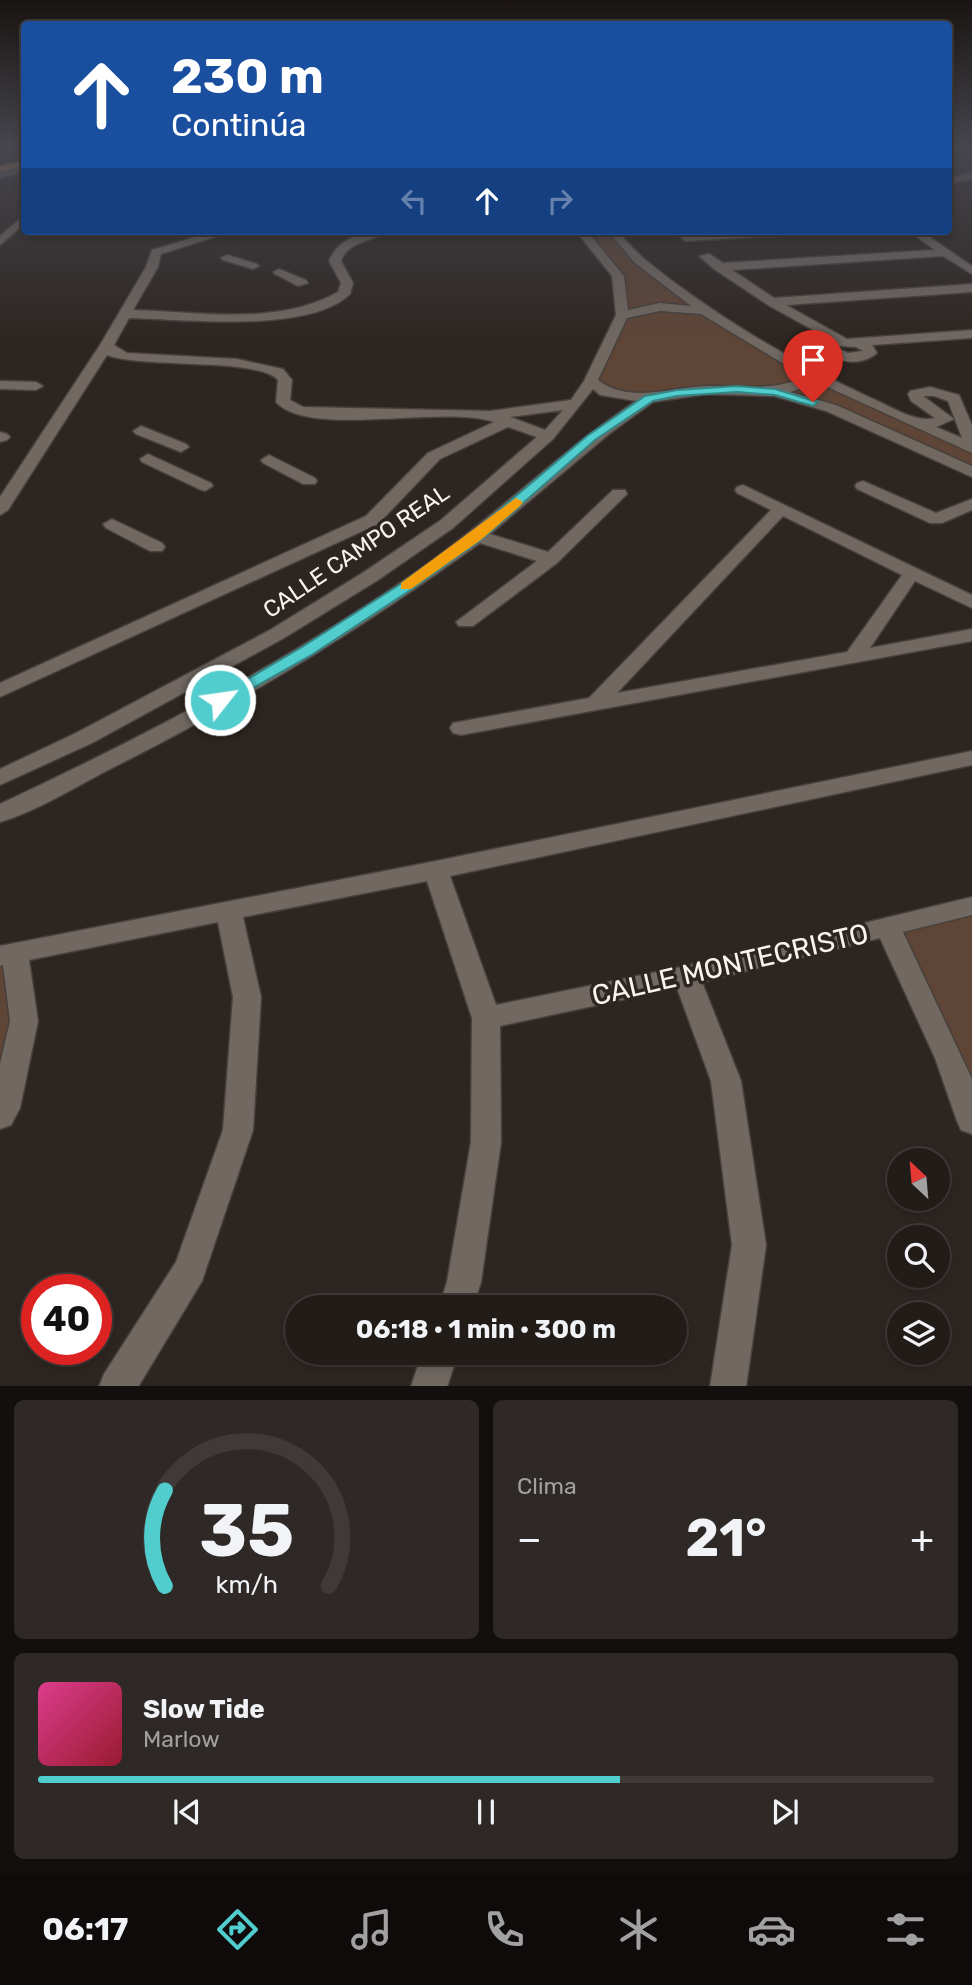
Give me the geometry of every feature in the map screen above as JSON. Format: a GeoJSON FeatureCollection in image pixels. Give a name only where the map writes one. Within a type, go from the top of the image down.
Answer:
{"type":"FeatureCollection","features":[{"type":"Feature","properties":{"kind":"street"},"geometry":{"type":"LineString","coordinates":[[0,242],[21,222]]}},
{"type":"Feature","properties":{"kind":"street"},"geometry":{"type":"LineString","coordinates":[[0,510],[107,345],[152,267],[158,251],[214,235]]}},
{"type":"Feature","properties":{"kind":"street"},"geometry":{"type":"LineString","coordinates":[[123,314],[270,317],[318,306],[340,298],[346,290],[347,283],[335,261],[337,253],[346,244],[372,235]]}},
{"type":"Feature","properties":{"kind":"street"},"geometry":{"type":"LineString","coordinates":[[584,235],[618,276],[622,315],[660,307],[702,311]]}},
{"type":"Feature","properties":{"kind":"street"},"geometry":{"type":"LineString","coordinates":[[616,235],[645,266],[702,311],[786,361],[855,358],[870,353],[972,346]]}},
{"type":"Feature","properties":{"kind":"street"},"geometry":{"type":"LineString","coordinates":[[682,235],[685,239],[748,235]]}},
{"type":"Feature","properties":{"kind":"street"},"geometry":{"type":"LineString","coordinates":[[920,235],[972,271]]}},
{"type":"Feature","properties":{"kind":"street"},"geometry":{"type":"LineString","coordinates":[[718,267],[946,253]]}},
{"type":"Feature","properties":{"kind":"street"},"geometry":{"type":"LineString","coordinates":[[705,256],[772,302],[848,342],[869,348],[870,353]]}},
{"type":"Feature","properties":{"kind":"street"},"geometry":{"type":"LineString","coordinates":[[227,258],[253,266]]}},
{"type":"Feature","properties":{"kind":"street"},"geometry":{"type":"LineString","coordinates":[[279,272],[302,283]]}},
{"type":"Feature","properties":{"kind":"street"},"geometry":{"type":"LineString","coordinates":[[772,302],[972,288]]}},
{"type":"Feature","properties":{"kind":"street","name":"CALLE CAMPO REAL"},"geometry":{"type":"LineString","coordinates":[[0,778],[85,738],[265,641],[371,576],[447,524],[548,436],[576,404],[622,315]]}},
{"type":"Feature","properties":{"kind":"street"},"geometry":{"type":"LineString","coordinates":[[775,392],[801,384],[828,346],[848,342],[972,334]]}},
{"type":"Feature","properties":{"kind":"street"},"geometry":{"type":"LineString","coordinates":[[107,345],[112,352],[125,357],[237,363],[278,372],[285,380],[283,402],[300,411],[334,415],[490,415],[576,404]]}},
{"type":"Feature","properties":{"kind":"street"},"geometry":{"type":"LineString","coordinates":[[818,359],[922,426],[972,446]]}},
{"type":"Feature","properties":{"kind":"street"},"geometry":{"type":"LineString","coordinates":[[590,381],[613,394],[649,398],[706,390],[775,392],[831,408],[972,472]]}},
{"type":"Feature","properties":{"kind":"street"},"geometry":{"type":"LineString","coordinates":[[0,386],[36,386]]}},
{"type":"Feature","properties":{"kind":"street"},"geometry":{"type":"LineString","coordinates":[[972,397],[954,398],[930,390],[915,394],[916,398],[954,419],[972,446]]}},
{"type":"Feature","properties":{"kind":"street"},"geometry":{"type":"LineString","coordinates":[[0,814],[110,762],[308,650],[477,536],[591,438],[649,398]]}},
{"type":"Feature","properties":{"kind":"street"},"geometry":{"type":"LineString","coordinates":[[954,398],[954,419]]}},
{"type":"Feature","properties":{"kind":"street"},"geometry":{"type":"LineString","coordinates":[[490,415],[548,436]]}},
{"type":"Feature","properties":{"kind":"street"},"geometry":{"type":"LineString","coordinates":[[922,426],[954,419]]}},
{"type":"Feature","properties":{"kind":"street"},"geometry":{"type":"LineString","coordinates":[[0,691],[372,520],[434,456],[508,421]]}},
{"type":"Feature","properties":{"kind":"street"},"geometry":{"type":"LineString","coordinates":[[141,431],[181,447]]}},
{"type":"Feature","properties":{"kind":"street"},"geometry":{"type":"LineString","coordinates":[[148,459],[205,486]]}},
{"type":"Feature","properties":{"kind":"street"},"geometry":{"type":"LineString","coordinates":[[269,460],[309,481]]}},
{"type":"Feature","properties":{"kind":"street"},"geometry":{"type":"LineString","coordinates":[[863,486],[936,519],[972,504]]}},
{"type":"Feature","properties":{"kind":"street"},"geometry":{"type":"LineString","coordinates":[[743,490],[972,602]]}},
{"type":"Feature","properties":{"kind":"street"},"geometry":{"type":"LineString","coordinates":[[466,622],[551,559],[619,494]]}},
{"type":"Feature","properties":{"kind":"street"},"geometry":{"type":"LineString","coordinates":[[595,704],[782,508]]}},
{"type":"Feature","properties":{"kind":"street"},"geometry":{"type":"LineString","coordinates":[[112,524],[156,547]]}},
{"type":"Feature","properties":{"kind":"street"},"geometry":{"type":"LineString","coordinates":[[477,536],[551,559]]}},
{"type":"Feature","properties":{"kind":"street"},"geometry":{"type":"LineString","coordinates":[[854,656],[912,573]]}},
{"type":"Feature","properties":{"kind":"street"},"geometry":{"type":"LineString","coordinates":[[461,728],[972,635]]}},
{"type":"Feature","properties":{"kind":"street"},"geometry":{"type":"LineString","coordinates":[[0,1116],[5,1108],[24,1021],[7,955],[436,870],[972,758]]}},
{"type":"Feature","properties":{"kind":"street"},"geometry":{"type":"LineString","coordinates":[[436,870],[486,1018],[486,1142],[460,1295]]}},
{"type":"Feature","properties":{"kind":"street","name":"CALLE MONTECRISTO"},"geometry":{"type":"LineString","coordinates":[[486,1018],[686,976],[972,906]]}},
{"type":"Feature","properties":{"kind":"street"},"geometry":{"type":"LineString","coordinates":[[118,1386],[190,1270],[238,1130],[247,997],[229,911]]}},
{"type":"Feature","properties":{"kind":"street"},"geometry":{"type":"LineString","coordinates":[[888,928],[950,1058],[972,1121]]}},
{"type":"Feature","properties":{"kind":"street"},"geometry":{"type":"LineString","coordinates":[[686,976],[726,1081],[749,1245],[728,1386]]}},
{"type":"Feature","properties":{"kind":"street"},"geometry":{"type":"LineString","coordinates":[[429,1386],[436,1365]]}},
{"type":"Feature","properties":{"kind":"shaded area"},"geometry":{"type":"Polygon","coordinates":[[[584,235],[617,235],[654,273],[790,363],[972,448],[972,472],[831,408],[775,392],[622,396],[591,381],[622,315],[618,277],[584,235]]]}},
{"type":"Feature","properties":{"kind":"shaded area"},"geometry":{"type":"Polygon","coordinates":[[[972,906],[972,1121],[888,928],[972,906]]]}},
{"type":"Feature","properties":{"kind":"shaded area"},"geometry":{"type":"Polygon","coordinates":[[[0,956],[24,1021],[0,1116],[0,956]]]}},
{"type":"Feature","properties":{"kind":"slow traffic"},"geometry":{"type":"LineString","coordinates":[[406,586],[477,536],[516,502]]}},
{"type":"Feature","properties":{"kind":"route"},"geometry":{"type":"LineString","coordinates":[[220,700],[308,650],[404,588],[477,536],[591,438],[649,398],[706,390],[737,389],[775,392],[813,402]]}}]}
